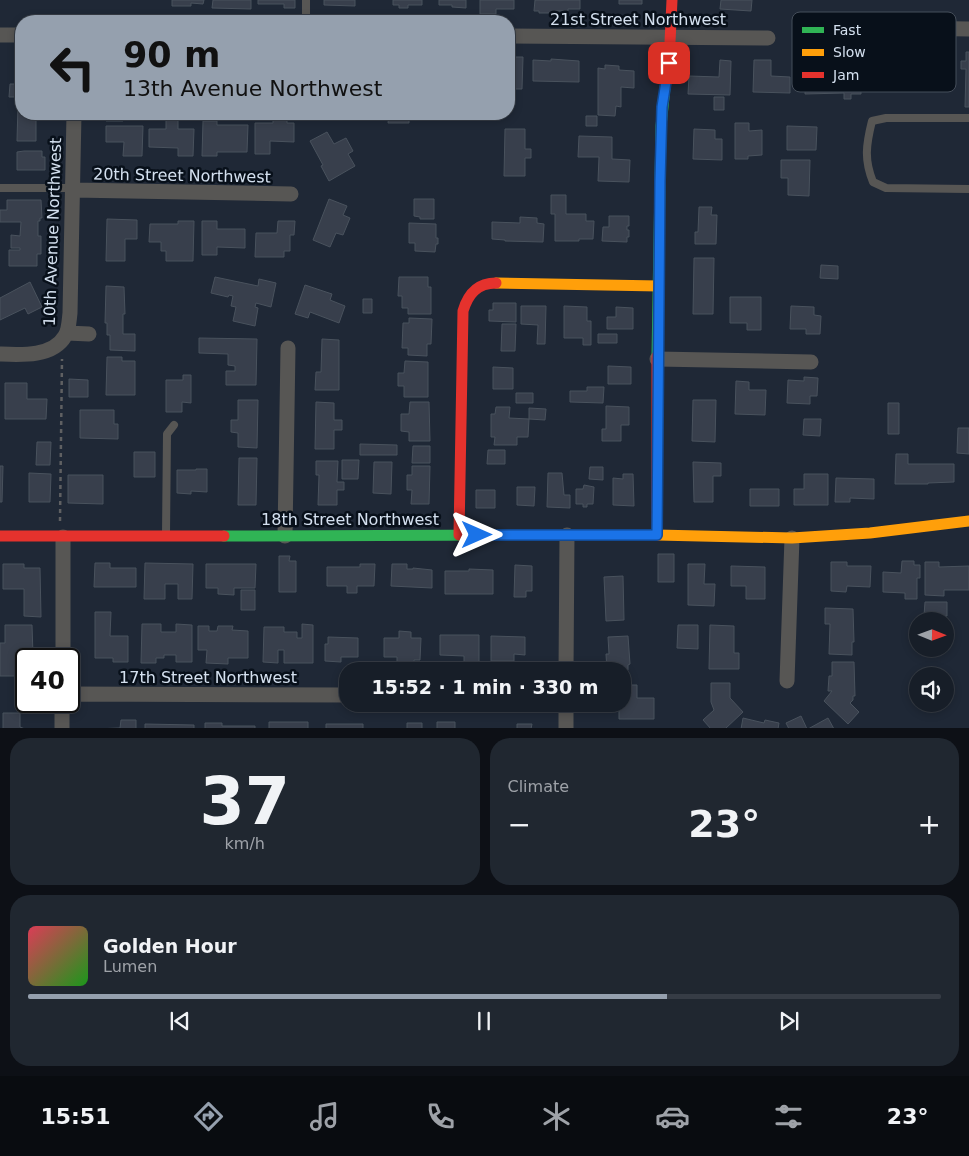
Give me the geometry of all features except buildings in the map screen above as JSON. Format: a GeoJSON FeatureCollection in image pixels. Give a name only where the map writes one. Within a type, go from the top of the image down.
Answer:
{"type":"FeatureCollection","features":[{"type":"Feature","properties":{"kind":"street"},"geometry":{"type":"LineString","coordinates":[[657,535],[662,107],[668,72],[672,0]]}},
{"type":"Feature","properties":{"kind":"street"},"geometry":{"type":"LineString","coordinates":[[956,29],[969,29]]}},
{"type":"Feature","properties":{"kind":"street"},"geometry":{"type":"LineString","coordinates":[[0,35],[15,35]]}},
{"type":"Feature","properties":{"kind":"street","name":"21st Street Northwest"},"geometry":{"type":"LineString","coordinates":[[515,36],[768,38]]}},
{"type":"Feature","properties":{"kind":"street","name":"10th Avenue Northwest"},"geometry":{"type":"LineString","coordinates":[[61,340],[70,313],[74,120]]}},
{"type":"Feature","properties":{"kind":"street","name":"20th Street Northwest"},"geometry":{"type":"LineString","coordinates":[[73,189],[292,194]]}},
{"type":"Feature","properties":{"kind":"street"},"geometry":{"type":"LineString","coordinates":[[459,535],[463,311],[467,298],[474,290],[486,283],[659,286]]}},
{"type":"Feature","properties":{"kind":"street"},"geometry":{"type":"LineString","coordinates":[[0,354],[30,354],[61,340],[89,334]]}},
{"type":"Feature","properties":{"kind":"street"},"geometry":{"type":"LineString","coordinates":[[285,536],[288,348]]}},
{"type":"Feature","properties":{"kind":"street"},"geometry":{"type":"LineString","coordinates":[[658,360],[811,362]]}},
{"type":"Feature","properties":{"kind":"street","name":"18th Street Northwest"},"geometry":{"type":"LineString","coordinates":[[0,536],[657,535],[792,538],[870,533],[969,521]]}},
{"type":"Feature","properties":{"kind":"street"},"geometry":{"type":"LineString","coordinates":[[566,662],[567,536]]}},
{"type":"Feature","properties":{"kind":"street"},"geometry":{"type":"LineString","coordinates":[[62,648],[63,537]]}},
{"type":"Feature","properties":{"kind":"street"},"geometry":{"type":"LineString","coordinates":[[787,681],[792,538]]}},
{"type":"Feature","properties":{"kind":"street","name":"17th Street Northwest"},"geometry":{"type":"LineString","coordinates":[[80,694],[339,695]]}},
{"type":"Feature","properties":{"kind":"street"},"geometry":{"type":"LineString","coordinates":[[566,712],[566,728]]}},
{"type":"Feature","properties":{"kind":"street"},"geometry":{"type":"LineString","coordinates":[[62,713],[62,728]]}},
{"type":"Feature","properties":{"kind":"lane"},"geometry":{"type":"LineString","coordinates":[[306,0],[306,15]]}},
{"type":"Feature","properties":{"kind":"lane"},"geometry":{"type":"LineString","coordinates":[[969,118],[886,118],[872,122],[867,141],[867,167],[873,182],[886,188],[969,189]]}},
{"type":"Feature","properties":{"kind":"lane"},"geometry":{"type":"LineString","coordinates":[[0,188],[73,189]]}},
{"type":"Feature","properties":{"kind":"lane"},"geometry":{"type":"LineString","coordinates":[[166,536],[167,434],[174,424]]}},
{"type":"Feature","properties":{"kind":"path"},"geometry":{"type":"LineString","coordinates":[[61,340],[60,526],[63,537]]}},
{"type":"Feature","properties":{"kind":"traffic: fast"},"geometry":{"type":"LineString","coordinates":[[657,356],[661,126],[665,88]]}},
{"type":"Feature","properties":{"kind":"traffic: fast"},"geometry":{"type":"LineString","coordinates":[[224,536],[534,535]]}},
{"type":"Feature","properties":{"kind":"traffic: slow"},"geometry":{"type":"LineString","coordinates":[[496,283],[659,286]]}},
{"type":"Feature","properties":{"kind":"traffic: slow"},"geometry":{"type":"LineString","coordinates":[[534,535],[792,538],[870,533],[969,521]]}},
{"type":"Feature","properties":{"kind":"traffic: jam"},"geometry":{"type":"LineString","coordinates":[[665,88],[669,63],[672,0]]}},
{"type":"Feature","properties":{"kind":"traffic: jam"},"geometry":{"type":"LineString","coordinates":[[459,535],[463,311],[474,291],[484,285],[496,283]]}},
{"type":"Feature","properties":{"kind":"traffic: jam"},"geometry":{"type":"LineString","coordinates":[[657,356],[657,535]]}},
{"type":"Feature","properties":{"kind":"traffic: jam"},"geometry":{"type":"LineString","coordinates":[[0,536],[224,536]]}},
{"type":"Feature","properties":{"kind":"route"},"geometry":{"type":"LineString","coordinates":[[477,535],[657,535],[660,181],[662,107],[669,63]]}}]}
